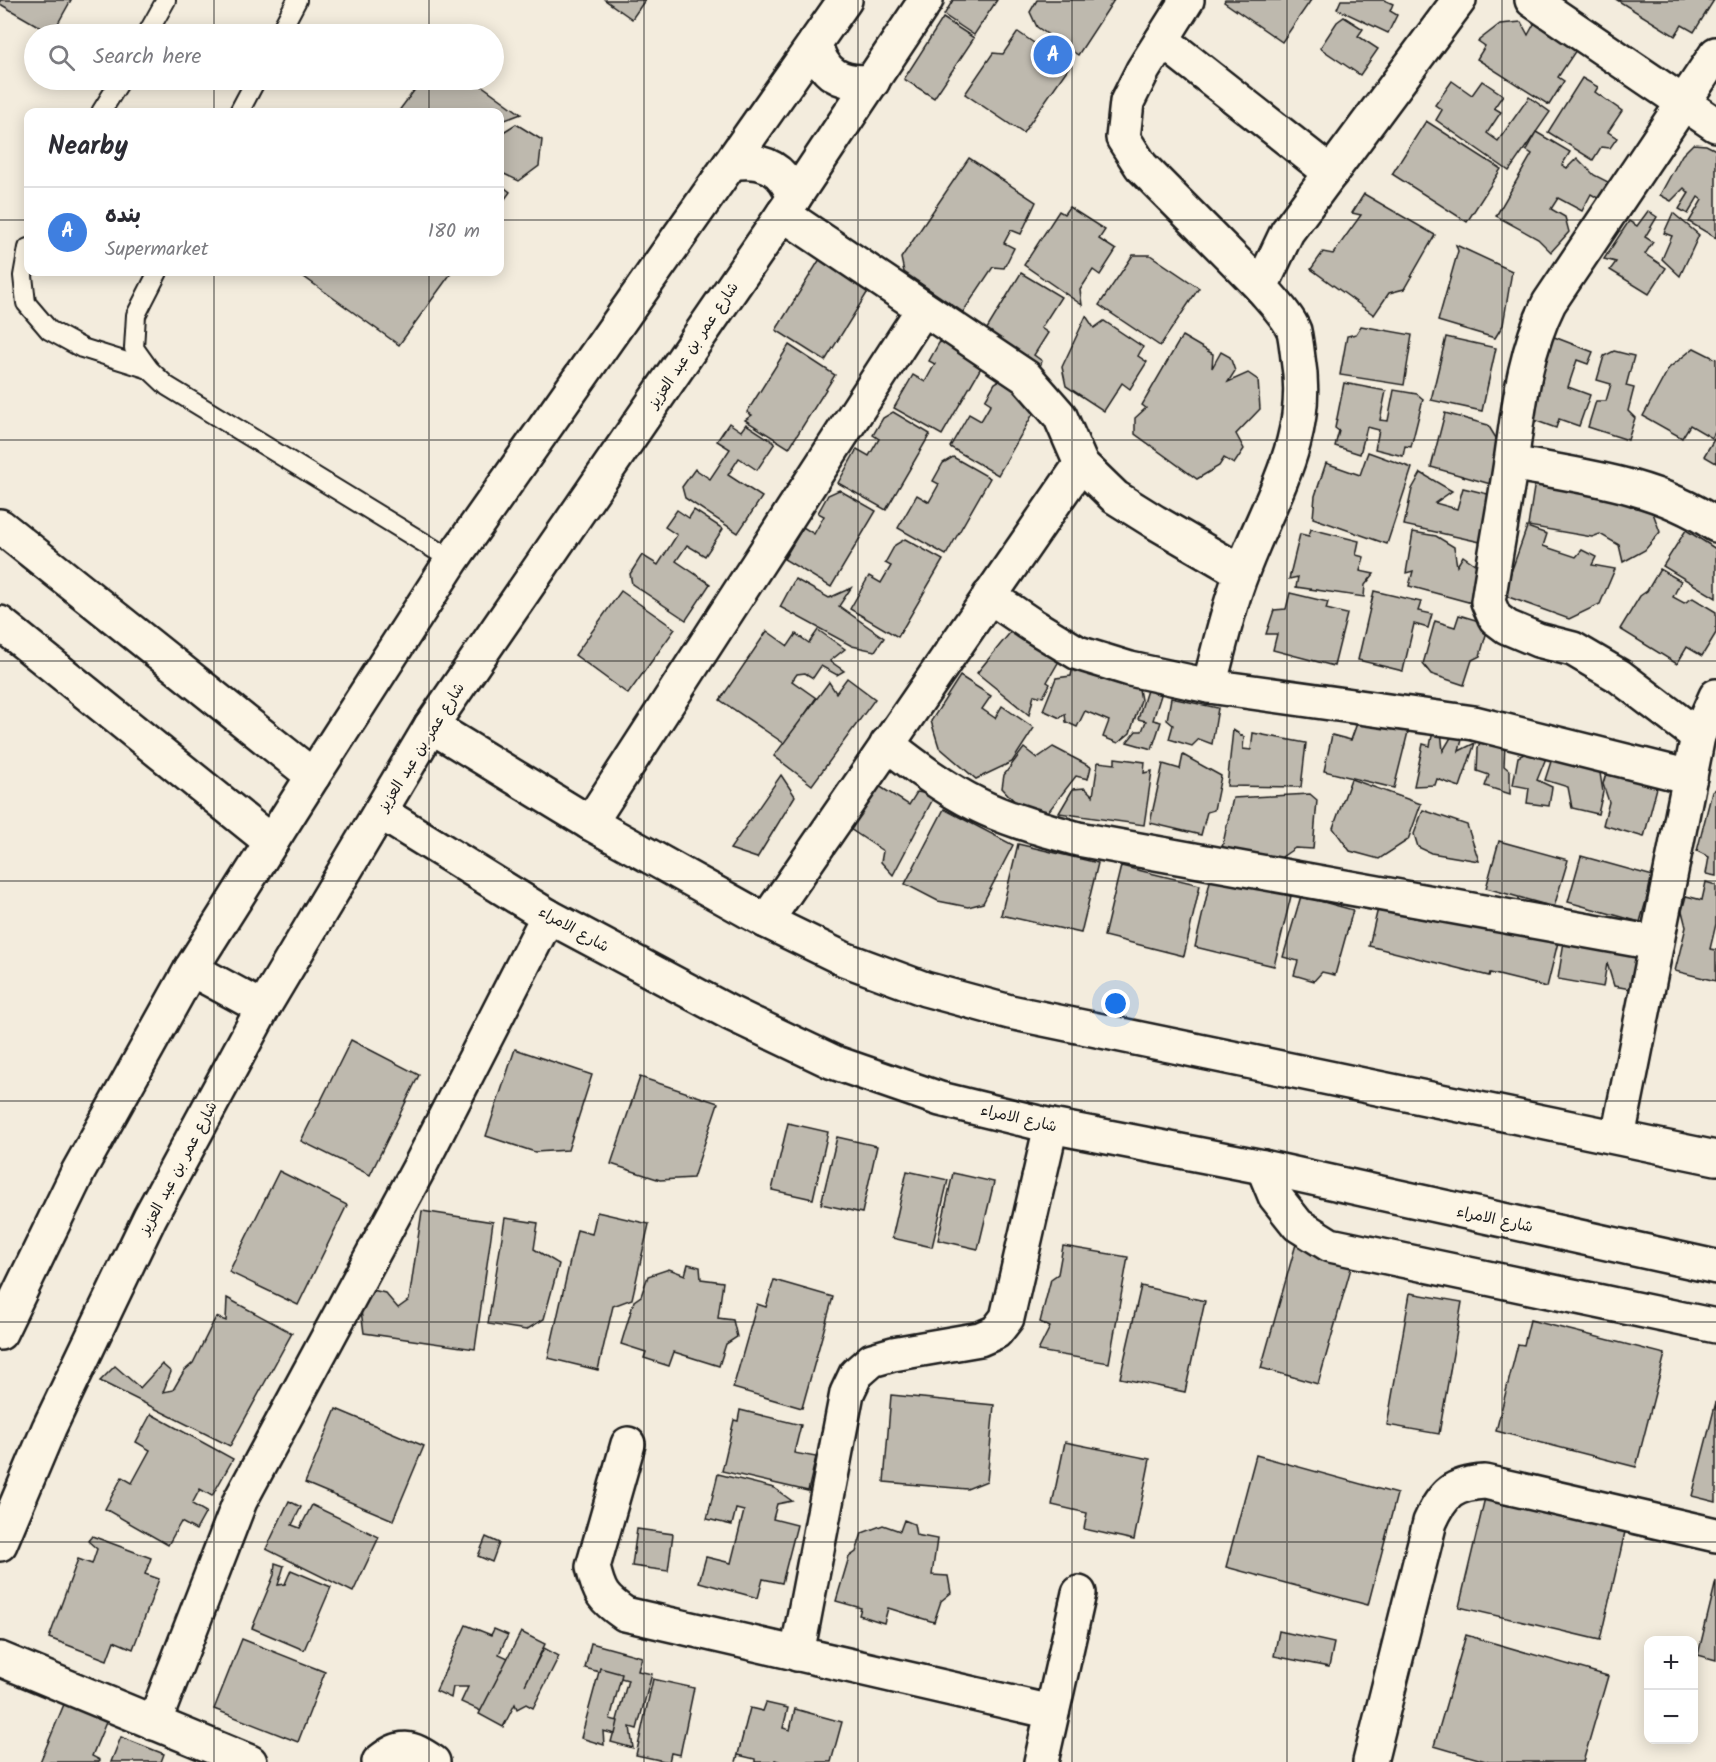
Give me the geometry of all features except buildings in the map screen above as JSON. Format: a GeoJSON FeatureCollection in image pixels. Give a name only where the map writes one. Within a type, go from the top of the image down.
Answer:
{"type":"FeatureCollection","features":[{"type":"Feature","properties":{"kind":"street"},"geometry":{"type":"LineString","coordinates":[[0,1333],[78,1172],[191,969],[271,842],[452,560],[845,0]]}},
{"type":"Feature","properties":{"kind":"street","name":"شارع عمر بن عبد العزيز"},"geometry":{"type":"LineString","coordinates":[[0,1544],[49,1428],[150,1217],[263,1008],[431,726],[788,206],[926,0]]}},
{"type":"Feature","properties":{"kind":"street"},"geometry":{"type":"LineString","coordinates":[[1187,0],[1143,70],[1127,102],[1123,138],[1141,166],[1279,308],[1293,330],[1300,370],[1300,411],[1292,451],[1278,489],[1241,572],[1209,686]]}},
{"type":"Feature","properties":{"kind":"street"},"geometry":{"type":"LineString","coordinates":[[1261,287],[1287,232],[1459,0]]}},
{"type":"Feature","properties":{"kind":"street"},"geometry":{"type":"LineString","coordinates":[[1532,0],[1716,125]]}},
{"type":"Feature","properties":{"kind":"street"},"geometry":{"type":"LineString","coordinates":[[1162,40],[1331,173]]}},
{"type":"Feature","properties":{"kind":"street"},"geometry":{"type":"LineString","coordinates":[[815,43],[818,56],[835,76],[860,83],[873,81]]}},
{"type":"Feature","properties":{"kind":"street"},"geometry":{"type":"LineString","coordinates":[[1698,736],[1619,676],[1573,649],[1538,640],[1507,627],[1494,618],[1488,602],[1520,391],[1528,355],[1540,320],[1549,303],[1716,54]]}},
{"type":"Feature","properties":{"kind":"street"},"geometry":{"type":"LineString","coordinates":[[731,163],[746,160],[762,163],[776,170],[790,187],[788,206],[923,309],[1026,377],[1060,416],[1081,464],[1115,497],[1241,572]]}},
{"type":"Feature","properties":{"kind":"street"},"geometry":{"type":"LineString","coordinates":[[590,823],[923,309]]}},
{"type":"Feature","properties":{"kind":"street"},"geometry":{"type":"LineString","coordinates":[[1510,463],[1621,484],[1683,507],[1716,525]]}},
{"type":"Feature","properties":{"kind":"street"},"geometry":{"type":"LineString","coordinates":[[765,921],[1081,464]]}},
{"type":"Feature","properties":{"kind":"street"},"geometry":{"type":"LineString","coordinates":[[0,526],[313,776]]}},
{"type":"Feature","properties":{"kind":"street"},"geometry":{"type":"LineString","coordinates":[[989,596],[1078,653],[1131,669],[1209,686],[1474,723],[1690,777]]}},
{"type":"Feature","properties":{"kind":"street"},"geometry":{"type":"LineString","coordinates":[[0,623],[271,842]]}},
{"type":"Feature","properties":{"kind":"street"},"geometry":{"type":"LineString","coordinates":[[1618,1137],[1698,736],[1716,696]]}},
{"type":"Feature","properties":{"kind":"street"},"geometry":{"type":"LineString","coordinates":[[431,726],[590,823],[765,921],[844,959],[925,989],[1010,1012],[1716,1158]]}},
{"type":"Feature","properties":{"kind":"street"},"geometry":{"type":"LineString","coordinates":[[887,744],[930,777],[976,804],[1026,825],[1078,839],[1655,944]]}},
{"type":"Feature","properties":{"kind":"street","name":"شارع الامراء"},"geometry":{"type":"LineString","coordinates":[[380,812],[548,916],[730,1013],[833,1062],[940,1099],[1051,1126],[1263,1167],[1716,1267]]}},
{"type":"Feature","properties":{"kind":"street"},"geometry":{"type":"LineString","coordinates":[[154,1723],[240,1501],[418,1170],[548,916]]}},
{"type":"Feature","properties":{"kind":"street"},"geometry":{"type":"LineString","coordinates":[[191,969],[263,1008]]}},
{"type":"Feature","properties":{"kind":"street"},"geometry":{"type":"LineString","coordinates":[[797,1654],[847,1393],[856,1374],[872,1360],[893,1354],[980,1339],[996,1332],[1007,1318],[1051,1126]]}},
{"type":"Feature","properties":{"kind":"street"},"geometry":{"type":"LineString","coordinates":[[1263,1167],[1275,1196],[1298,1225],[1330,1245],[1716,1326]]}},
{"type":"Feature","properties":{"kind":"street"},"geometry":{"type":"LineString","coordinates":[[628,1444],[593,1567],[597,1586],[609,1602],[625,1614],[1052,1712]]}},
{"type":"Feature","properties":{"kind":"street"},"geometry":{"type":"LineString","coordinates":[[1370,1762],[1430,1522],[1439,1502],[1455,1488],[1470,1483],[1485,1482],[1716,1534]]}},
{"type":"Feature","properties":{"kind":"street"},"geometry":{"type":"LineString","coordinates":[[1041,1762],[1079,1593]]}},
{"type":"Feature","properties":{"kind":"street"},"geometry":{"type":"LineString","coordinates":[[0,1659],[250,1762]]}},
{"type":"Feature","properties":{"kind":"street"},"geometry":{"type":"LineString","coordinates":[[379,1762],[389,1754],[403,1749],[417,1751],[433,1762]]}},
{"type":"Feature","properties":{"kind":"lane"},"geometry":{"type":"LineString","coordinates":[[153,24],[166,0]]}},
{"type":"Feature","properties":{"kind":"lane"},"geometry":{"type":"LineString","coordinates":[[284,24],[297,0]]}},
{"type":"Feature","properties":{"kind":"lane"},"geometry":{"type":"LineString","coordinates":[[104,108],[115,90]]}},
{"type":"Feature","properties":{"kind":"lane"},"geometry":{"type":"LineString","coordinates":[[241,108],[251,90]]}},
{"type":"Feature","properties":{"kind":"lane"},"geometry":{"type":"LineString","coordinates":[[24,267],[22,276],[26,303],[49,330],[82,348],[149,369]]}},
{"type":"Feature","properties":{"kind":"lane"},"geometry":{"type":"LineString","coordinates":[[156,276],[136,315],[134,348],[149,369],[167,386],[452,560]]}},
{"type":"Feature","properties":{"kind":"place","name":"بنده"},"geometry":{"type":"Point","coordinates":[1053,55]}}]}
